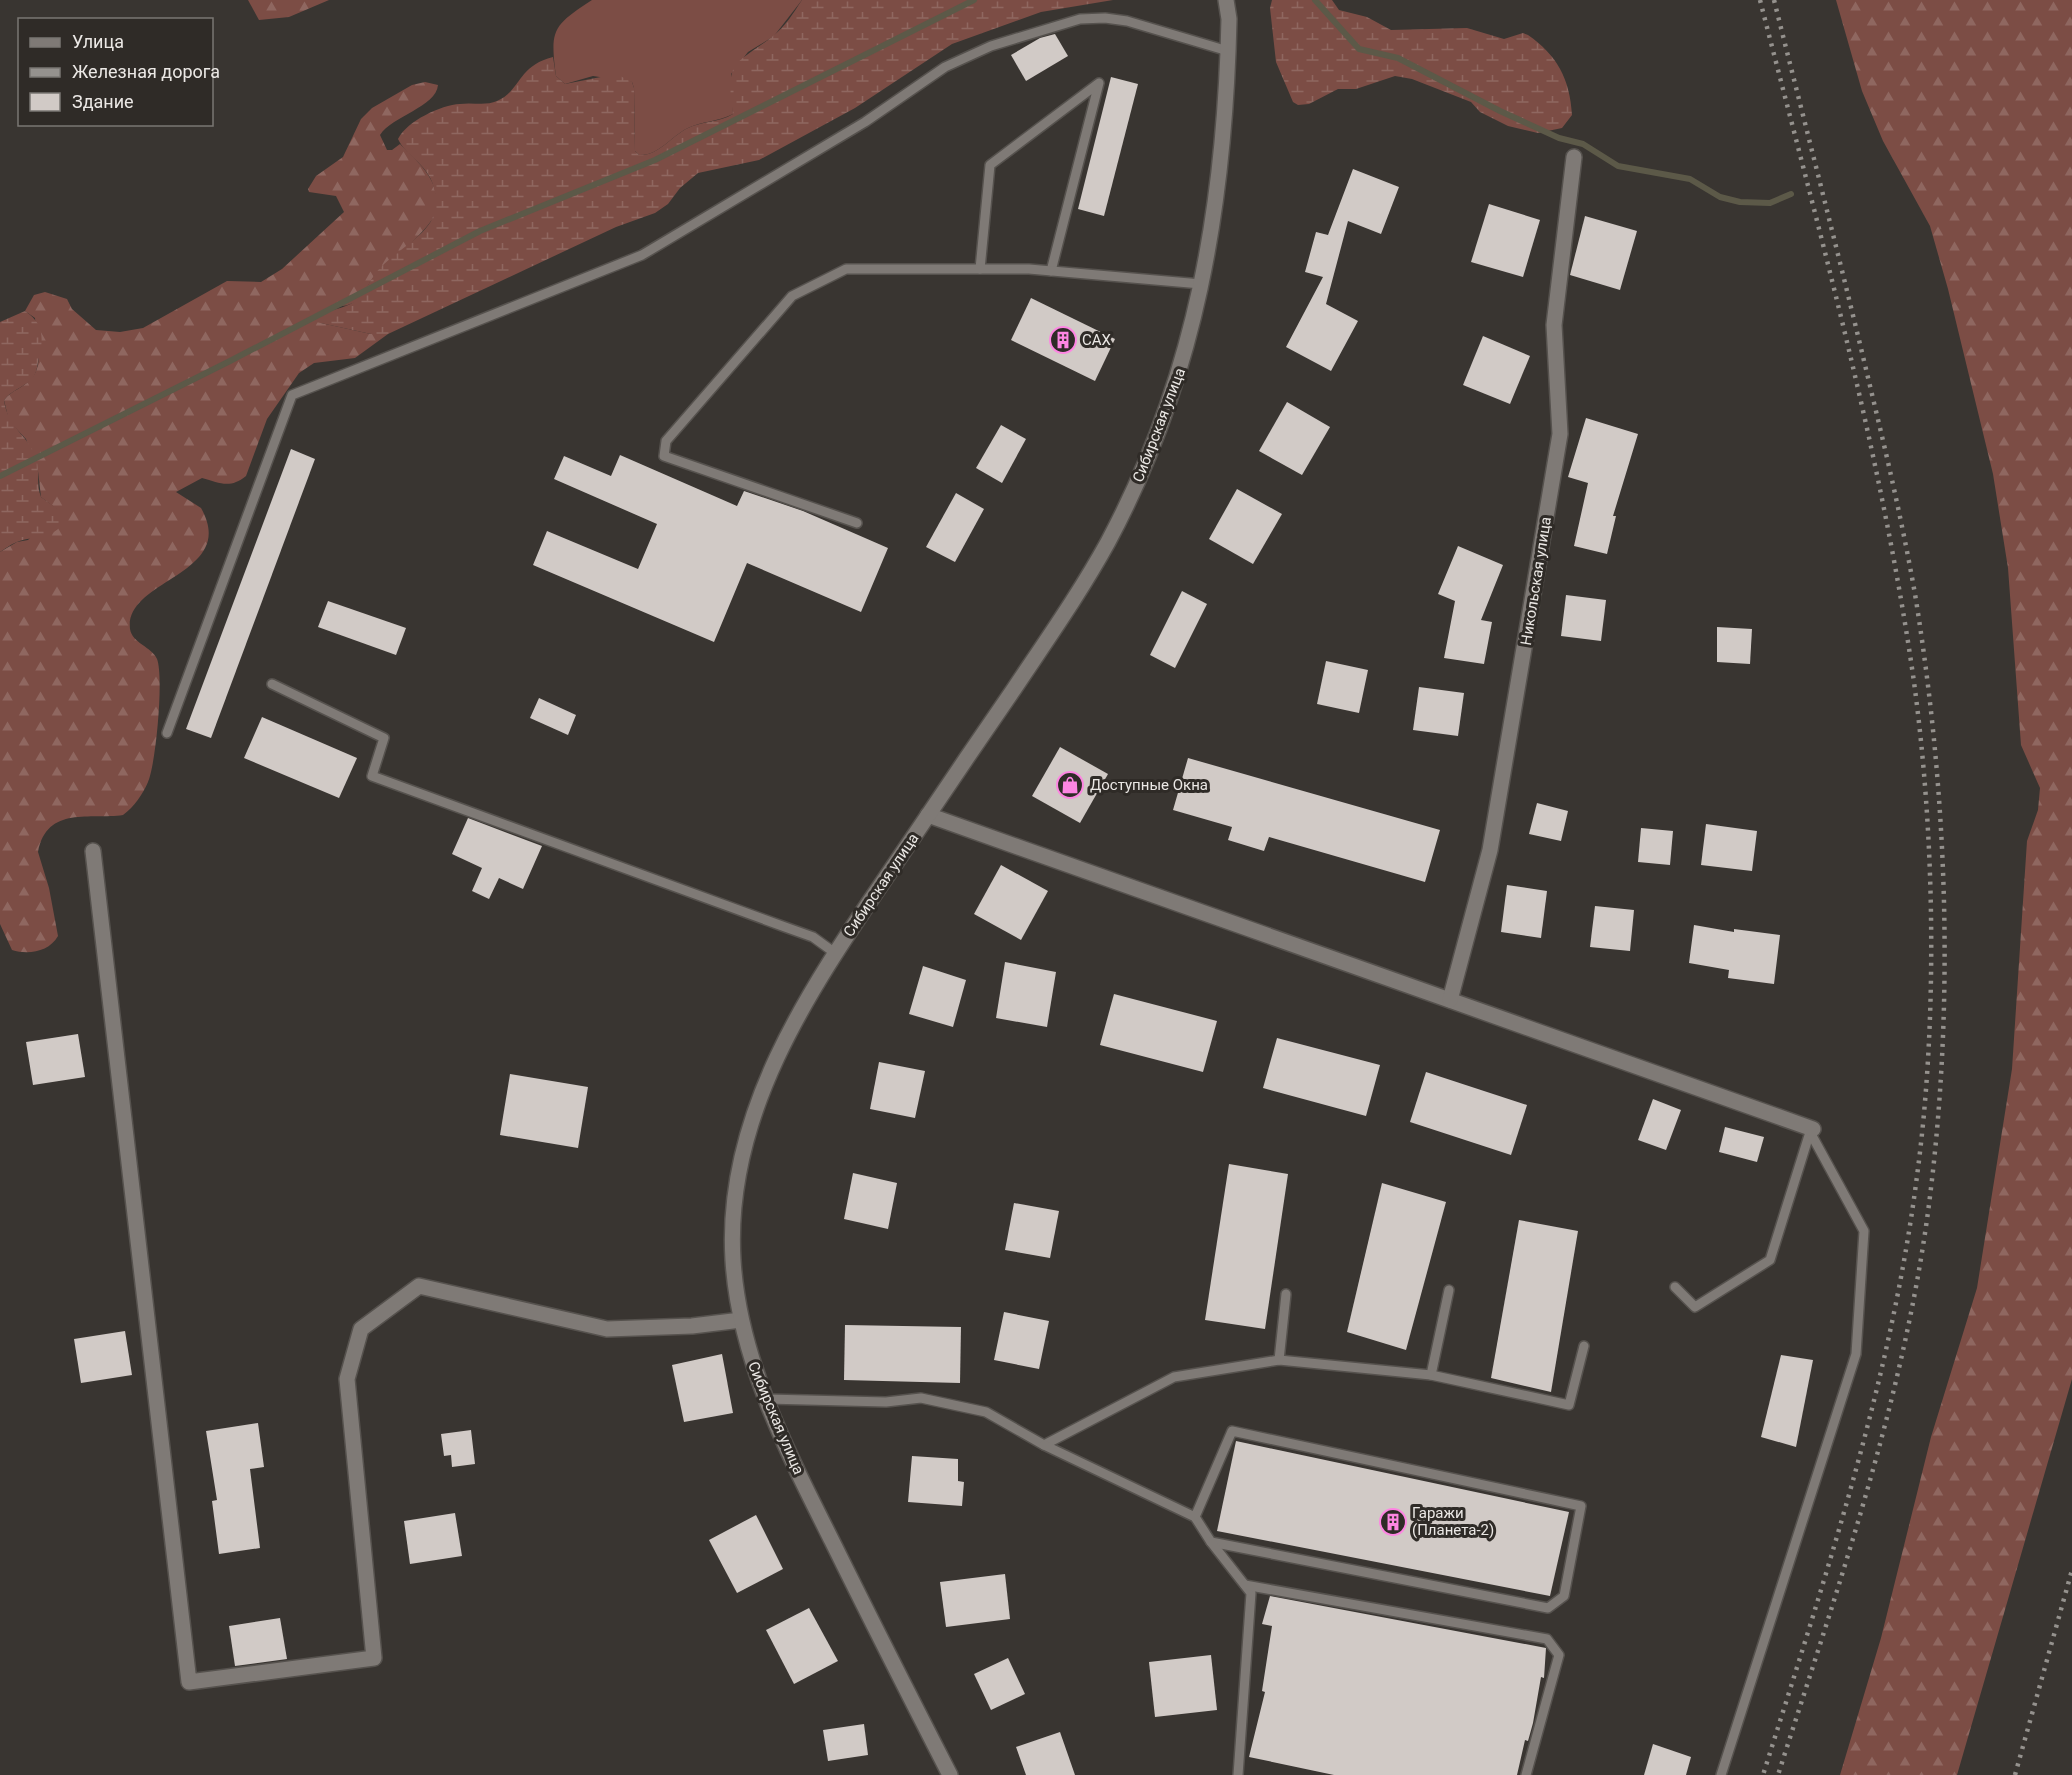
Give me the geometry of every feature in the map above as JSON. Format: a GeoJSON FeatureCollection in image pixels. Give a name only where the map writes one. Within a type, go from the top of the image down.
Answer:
{"type":"FeatureCollection","features":[{"type":"Feature","properties":{"kind":"street","name":"Сибирская улица"},"geometry":{"type":"LineString","coordinates":[[950,1775],[809,1495],[751,1361],[741,1320],[733,1263],[732,1206],[746,1134],[772,1067],[815,984],[1046,641],[1110,537],[1146,467],[1174,392],[1191,333],[1215,218],[1224,138],[1228,51],[1226,0]]}},
{"type":"Feature","properties":{"kind":"street","name":"Никольская улица"},"geometry":{"type":"LineString","coordinates":[[1450,1000],[1490,850],[1560,434],[1554,325],[1574,157]]}},
{"type":"Feature","properties":{"kind":"street"},"geometry":{"type":"LineString","coordinates":[[928,815],[1812,1131]]}},
{"type":"Feature","properties":{"kind":"street"},"geometry":{"type":"LineString","coordinates":[[93,851],[189,1682],[374,1658],[347,1379],[361,1329],[419,1286],[607,1329],[692,1326],[741,1320]]}},
{"type":"Feature","properties":{"kind":"lane"},"geometry":{"type":"LineString","coordinates":[[167,733],[292,395],[642,255],[865,122],[945,67],[991,46],[1080,19],[1105,18],[1160,30],[1228,51]]}},
{"type":"Feature","properties":{"kind":"lane"},"geometry":{"type":"LineString","coordinates":[[980,269],[990,165],[1099,83],[1051,271]]}},
{"type":"Feature","properties":{"kind":"lane"},"geometry":{"type":"LineString","coordinates":[[857,523],[664,456],[666,441],[792,296],[846,269],[1051,271],[1202,284]]}},
{"type":"Feature","properties":{"kind":"lane"},"geometry":{"type":"LineString","coordinates":[[272,684],[384,738],[372,776],[785,927],[813,938],[835,953]]}},
{"type":"Feature","properties":{"kind":"lane"},"geometry":{"type":"LineString","coordinates":[[1675,1287],[1695,1307],[1770,1260],[1812,1131]]}},
{"type":"Feature","properties":{"kind":"lane"},"geometry":{"type":"LineString","coordinates":[[1721,1775],[1856,1354],[1864,1231],[1812,1131]]}},
{"type":"Feature","properties":{"kind":"lane"},"geometry":{"type":"LineString","coordinates":[[1431,1374],[1449,1290]]}},
{"type":"Feature","properties":{"kind":"lane"},"geometry":{"type":"LineString","coordinates":[[1280,1360],[1286,1294]]}},
{"type":"Feature","properties":{"kind":"lane"},"geometry":{"type":"LineString","coordinates":[[1044,1446],[1174,1377],[1280,1360],[1431,1374],[1569,1405],[1584,1346]]}},
{"type":"Feature","properties":{"kind":"lane"},"geometry":{"type":"LineString","coordinates":[[767,1399],[886,1402],[921,1398],[986,1412],[1044,1446],[1195,1517],[1211,1542],[1251,1593],[1238,1775]]}},
{"type":"Feature","properties":{"kind":"lane"},"geometry":{"type":"LineString","coordinates":[[1195,1517],[1232,1431],[1581,1506],[1564,1596],[1548,1608],[1211,1542]]}},
{"type":"Feature","properties":{"kind":"lane"},"geometry":{"type":"LineString","coordinates":[[1245,1585],[1547,1639],[1559,1655],[1526,1775]]}},
{"type":"Feature","properties":{"kind":"green space"},"geometry":{"type":"Polygon","coordinates":[[[248,0],[329,0],[289,17],[259,20],[248,0]]]}},
{"type":"Feature","properties":{"kind":"green space"},"geometry":{"type":"Polygon","coordinates":[[[592,0],[802,0],[774,36],[748,52],[731,74],[733,114],[688,128],[659,149],[639,155],[635,151],[632,82],[593,76],[565,84],[556,76],[553,48],[557,30],[569,16],[592,0]]]}},
{"type":"Feature","properties":{"kind":"green space"},"geometry":{"type":"Polygon","coordinates":[[[802,0],[1113,0],[1041,12],[952,44],[855,108],[759,160],[698,173],[680,188],[668,204],[655,213],[616,227],[388,334],[371,334],[316,322],[317,316],[347,306],[359,298],[380,268],[413,241],[430,222],[435,211],[436,198],[432,182],[429,175],[398,139],[402,132],[417,120],[452,105],[497,101],[511,91],[532,66],[553,57],[556,76],[565,84],[616,74],[632,82],[635,151],[639,155],[653,152],[688,128],[733,114],[731,82],[736,65],[777,32],[802,0]]]}},
{"type":"Feature","properties":{"kind":"green space"},"geometry":{"type":"Polygon","coordinates":[[[1272,0],[1332,0],[1339,10],[1367,17],[1391,30],[1467,28],[1504,39],[1523,33],[1547,51],[1560,69],[1568,90],[1572,115],[1562,128],[1538,133],[1508,126],[1480,112],[1471,102],[1412,79],[1395,76],[1356,89],[1338,89],[1309,104],[1298,105],[1293,102],[1276,62],[1270,8],[1272,0]]]}},
{"type":"Feature","properties":{"kind":"green space"},"geometry":{"type":"Polygon","coordinates":[[[1836,0],[2072,0],[2072,1379],[1957,1775],[1840,1775],[1881,1638],[1931,1437],[1977,1288],[2012,1069],[2027,841],[2038,810],[2040,788],[2021,745],[2008,568],[1993,474],[1948,289],[1930,226],[1883,141],[1862,91],[1836,0]]]}},
{"type":"Feature","properties":{"kind":"green space"},"geometry":{"type":"Polygon","coordinates":[[[425,82],[438,85],[430,99],[394,122],[380,135],[387,150],[392,150],[400,144],[430,178],[436,195],[435,213],[422,232],[377,273],[355,302],[333,308],[321,323],[371,334],[388,334],[355,358],[314,363],[299,373],[267,419],[246,476],[230,484],[202,478],[176,492],[201,508],[209,530],[205,548],[194,563],[144,598],[133,612],[130,629],[132,634],[151,651],[157,659],[159,669],[158,720],[154,757],[148,782],[138,800],[123,815],[72,818],[60,821],[51,827],[43,837],[38,852],[49,888],[58,936],[49,946],[38,951],[12,950],[0,924],[0,552],[17,542],[28,540],[58,510],[41,497],[38,471],[26,439],[9,421],[4,400],[31,379],[38,366],[39,350],[35,318],[25,311],[34,295],[45,292],[67,299],[72,309],[96,330],[120,332],[143,328],[227,281],[261,282],[282,269],[344,212],[336,196],[309,192],[308,189],[316,176],[343,157],[361,119],[372,108],[412,85],[425,82]]]}},
{"type":"Feature","properties":{"kind":"green space"},"geometry":{"type":"Polygon","coordinates":[[[25,311],[32,316],[40,328],[42,340],[37,369],[31,380],[4,400],[9,418],[28,442],[36,458],[41,497],[59,510],[64,521],[60,527],[49,534],[17,542],[0,552],[0,322],[25,311]]]}},
{"type":"Feature","properties":{"kind":"building"},"geometry":{"type":"Polygon","coordinates":[[[1055,34],[1068,56],[1026,81],[1011,55],[1040,38],[1055,34]]]}},
{"type":"Feature","properties":{"kind":"building"},"geometry":{"type":"Polygon","coordinates":[[[1111,77],[1138,84],[1104,216],[1078,209],[1111,77]]]}},
{"type":"Feature","properties":{"kind":"building"},"geometry":{"type":"Polygon","coordinates":[[[1353,169],[1399,187],[1381,234],[1348,221],[1326,304],[1358,321],[1331,371],[1286,347],[1323,277],[1305,272],[1316,232],[1328,235],[1353,169]]]}},
{"type":"Feature","properties":{"kind":"building"},"geometry":{"type":"Polygon","coordinates":[[[1489,204],[1540,220],[1523,277],[1471,262],[1489,204]]]}},
{"type":"Feature","properties":{"kind":"building"},"geometry":{"type":"Polygon","coordinates":[[[1585,216],[1637,231],[1620,290],[1570,275],[1585,216]]]}},
{"type":"Feature","properties":{"kind":"building","name":"САХ"},"geometry":{"type":"Polygon","coordinates":[[[1031,298],[1115,339],[1095,381],[1011,340],[1031,298]]]}},
{"type":"Feature","properties":{"kind":"building"},"geometry":{"type":"Polygon","coordinates":[[[1483,336],[1530,356],[1510,404],[1463,385],[1483,336]]]}},
{"type":"Feature","properties":{"kind":"building"},"geometry":{"type":"Polygon","coordinates":[[[1287,402],[1330,427],[1302,475],[1259,451],[1287,402]]]}},
{"type":"Feature","properties":{"kind":"building"},"geometry":{"type":"Polygon","coordinates":[[[1586,418],[1638,434],[1613,516],[1616,516],[1607,554],[1574,546],[1588,483],[1568,477],[1586,418]]]}},
{"type":"Feature","properties":{"kind":"building"},"geometry":{"type":"Polygon","coordinates":[[[1001,425],[1026,439],[1002,483],[976,468],[1001,425]]]}},
{"type":"Feature","properties":{"kind":"building"},"geometry":{"type":"Polygon","coordinates":[[[291,449],[315,459],[211,738],[186,729],[291,449]]]}},
{"type":"Feature","properties":{"kind":"building"},"geometry":{"type":"Polygon","coordinates":[[[620,455],[737,506],[744,491],[803,511],[888,548],[861,612],[747,563],[714,642],[533,565],[547,531],[638,569],[657,524],[554,479],[564,456],[611,476],[620,455]]]}},
{"type":"Feature","properties":{"kind":"building"},"geometry":{"type":"Polygon","coordinates":[[[1237,489],[1282,514],[1253,564],[1209,539],[1237,489]]]}},
{"type":"Feature","properties":{"kind":"building"},"geometry":{"type":"Polygon","coordinates":[[[956,493],[984,509],[955,562],[926,547],[956,493]]]}},
{"type":"Feature","properties":{"kind":"building"},"geometry":{"type":"Polygon","coordinates":[[[1458,546],[1503,565],[1481,620],[1492,622],[1484,664],[1444,658],[1455,601],[1438,594],[1458,546]]]}},
{"type":"Feature","properties":{"kind":"building"},"geometry":{"type":"Polygon","coordinates":[[[1182,591],[1207,604],[1175,668],[1150,655],[1182,591]]]}},
{"type":"Feature","properties":{"kind":"building"},"geometry":{"type":"Polygon","coordinates":[[[1566,595],[1606,600],[1601,641],[1561,636],[1566,595]]]}},
{"type":"Feature","properties":{"kind":"building"},"geometry":{"type":"Polygon","coordinates":[[[328,601],[406,628],[396,655],[318,627],[328,601]]]}},
{"type":"Feature","properties":{"kind":"building"},"geometry":{"type":"Polygon","coordinates":[[[1717,627],[1752,629],[1750,664],[1717,662],[1717,627]]]}},
{"type":"Feature","properties":{"kind":"building"},"geometry":{"type":"Polygon","coordinates":[[[1326,661],[1368,670],[1359,713],[1317,704],[1326,661]]]}},
{"type":"Feature","properties":{"kind":"building"},"geometry":{"type":"Polygon","coordinates":[[[1419,687],[1464,693],[1458,736],[1413,730],[1419,687]]]}},
{"type":"Feature","properties":{"kind":"building"},"geometry":{"type":"Polygon","coordinates":[[[539,698],[576,715],[568,735],[530,718],[539,698]]]}},
{"type":"Feature","properties":{"kind":"building"},"geometry":{"type":"Polygon","coordinates":[[[262,717],[357,758],[339,798],[244,758],[262,717]]]}},
{"type":"Feature","properties":{"kind":"building","name":"Доступные Окна"},"geometry":{"type":"Polygon","coordinates":[[[1060,747],[1108,774],[1080,823],[1032,796],[1060,747]]]}},
{"type":"Feature","properties":{"kind":"building"},"geometry":{"type":"Polygon","coordinates":[[[1188,758],[1440,830],[1425,882],[1269,837],[1264,851],[1228,840],[1232,827],[1173,810],[1188,758]]]}},
{"type":"Feature","properties":{"kind":"building"},"geometry":{"type":"Polygon","coordinates":[[[1537,803],[1568,811],[1561,841],[1529,834],[1537,803]]]}},
{"type":"Feature","properties":{"kind":"building"},"geometry":{"type":"Polygon","coordinates":[[[468,818],[542,846],[523,889],[499,878],[489,899],[472,891],[482,868],[452,854],[468,818]]]}},
{"type":"Feature","properties":{"kind":"building"},"geometry":{"type":"Polygon","coordinates":[[[1706,824],[1757,831],[1752,871],[1701,865],[1706,824]]]}},
{"type":"Feature","properties":{"kind":"building"},"geometry":{"type":"Polygon","coordinates":[[[1641,828],[1673,831],[1670,865],[1638,862],[1641,828]]]}},
{"type":"Feature","properties":{"kind":"building"},"geometry":{"type":"Polygon","coordinates":[[[1001,865],[1048,891],[1021,940],[974,914],[1001,865]]]}},
{"type":"Feature","properties":{"kind":"building"},"geometry":{"type":"Polygon","coordinates":[[[1507,885],[1547,891],[1541,938],[1501,932],[1507,885]]]}},
{"type":"Feature","properties":{"kind":"building"},"geometry":{"type":"Polygon","coordinates":[[[1595,906],[1634,910],[1630,951],[1590,947],[1595,906]]]}},
{"type":"Feature","properties":{"kind":"building"},"geometry":{"type":"Polygon","coordinates":[[[1694,925],[1734,932],[1734,929],[1780,935],[1774,984],[1728,978],[1729,970],[1689,963],[1694,925]]]}},
{"type":"Feature","properties":{"kind":"building"},"geometry":{"type":"Polygon","coordinates":[[[1005,962],[1056,972],[1047,1027],[996,1018],[1005,962]]]}},
{"type":"Feature","properties":{"kind":"building"},"geometry":{"type":"Polygon","coordinates":[[[923,966],[966,980],[953,1027],[909,1014],[923,966]]]}},
{"type":"Feature","properties":{"kind":"building"},"geometry":{"type":"Polygon","coordinates":[[[1114,994],[1217,1021],[1203,1072],[1100,1045],[1114,994]]]}},
{"type":"Feature","properties":{"kind":"building"},"geometry":{"type":"Polygon","coordinates":[[[78,1034],[85,1077],[33,1085],[26,1042],[78,1034]]]}},
{"type":"Feature","properties":{"kind":"building"},"geometry":{"type":"Polygon","coordinates":[[[1277,1038],[1380,1065],[1366,1116],[1263,1088],[1277,1038]]]}},
{"type":"Feature","properties":{"kind":"building"},"geometry":{"type":"Polygon","coordinates":[[[879,1062],[925,1071],[915,1118],[870,1109],[879,1062]]]}},
{"type":"Feature","properties":{"kind":"building"},"geometry":{"type":"Polygon","coordinates":[[[1426,1072],[1527,1105],[1511,1155],[1410,1122],[1426,1072]]]}},
{"type":"Feature","properties":{"kind":"building"},"geometry":{"type":"Polygon","coordinates":[[[510,1074],[588,1087],[578,1148],[500,1135],[510,1074]]]}},
{"type":"Feature","properties":{"kind":"building"},"geometry":{"type":"Polygon","coordinates":[[[1653,1099],[1681,1110],[1666,1150],[1638,1140],[1653,1099]]]}},
{"type":"Feature","properties":{"kind":"building"},"geometry":{"type":"Polygon","coordinates":[[[1725,1127],[1764,1137],[1757,1162],[1719,1152],[1725,1127]]]}},
{"type":"Feature","properties":{"kind":"building"},"geometry":{"type":"Polygon","coordinates":[[[1229,1164],[1288,1174],[1265,1329],[1205,1320],[1229,1164]]]}},
{"type":"Feature","properties":{"kind":"building"},"geometry":{"type":"Polygon","coordinates":[[[853,1173],[897,1183],[888,1229],[844,1219],[853,1173]]]}},
{"type":"Feature","properties":{"kind":"building"},"geometry":{"type":"Polygon","coordinates":[[[1382,1183],[1446,1202],[1406,1350],[1347,1332],[1382,1183]]]}},
{"type":"Feature","properties":{"kind":"building"},"geometry":{"type":"Polygon","coordinates":[[[1014,1203],[1059,1211],[1050,1258],[1005,1250],[1014,1203]]]}},
{"type":"Feature","properties":{"kind":"building"},"geometry":{"type":"Polygon","coordinates":[[[1519,1220],[1578,1231],[1551,1392],[1491,1378],[1519,1220]]]}},
{"type":"Feature","properties":{"kind":"building"},"geometry":{"type":"Polygon","coordinates":[[[1004,1312],[1049,1321],[1039,1369],[994,1360],[1004,1312]]]}},
{"type":"Feature","properties":{"kind":"building"},"geometry":{"type":"Polygon","coordinates":[[[845,1325],[961,1327],[960,1383],[844,1380],[845,1325]]]}},
{"type":"Feature","properties":{"kind":"building"},"geometry":{"type":"Polygon","coordinates":[[[125,1331],[132,1375],[81,1383],[74,1339],[125,1331]]]}},
{"type":"Feature","properties":{"kind":"building"},"geometry":{"type":"Polygon","coordinates":[[[722,1354],[733,1413],[684,1422],[672,1365],[722,1354]]]}},
{"type":"Feature","properties":{"kind":"building"},"geometry":{"type":"Polygon","coordinates":[[[1781,1355],[1813,1360],[1796,1447],[1761,1437],[1781,1355]]]}},
{"type":"Feature","properties":{"kind":"building"},"geometry":{"type":"Polygon","coordinates":[[[258,1423],[264,1467],[250,1469],[260,1548],[219,1554],[212,1501],[217,1500],[206,1431],[258,1423]]]}},
{"type":"Feature","properties":{"kind":"building"},"geometry":{"type":"Polygon","coordinates":[[[471,1430],[475,1464],[452,1467],[451,1455],[444,1456],[441,1434],[471,1430]]]}},
{"type":"Feature","properties":{"kind":"building","name":"Гаражи (Планета-2)"},"geometry":{"type":"Polygon","coordinates":[[[1236,1441],[1569,1512],[1550,1596],[1217,1531],[1236,1441]]]}},
{"type":"Feature","properties":{"kind":"building"},"geometry":{"type":"Polygon","coordinates":[[[912,1456],[958,1459],[958,1481],[964,1482],[962,1506],[908,1502],[912,1456]]]}},
{"type":"Feature","properties":{"kind":"building"},"geometry":{"type":"Polygon","coordinates":[[[455,1513],[462,1556],[410,1564],[404,1521],[455,1513]]]}},
{"type":"Feature","properties":{"kind":"building"},"geometry":{"type":"Polygon","coordinates":[[[756,1515],[783,1569],[737,1593],[709,1540],[756,1515]]]}},
{"type":"Feature","properties":{"kind":"building"},"geometry":{"type":"Polygon","coordinates":[[[1005,1574],[1010,1619],[946,1627],[940,1582],[1005,1574]]]}},
{"type":"Feature","properties":{"kind":"building"},"geometry":{"type":"Polygon","coordinates":[[[1270,1596],[1546,1648],[1544,1678],[1541,1677],[1533,1723],[1528,1741],[1525,1740],[1517,1775],[1334,1775],[1249,1757],[1265,1692],[1262,1691],[1272,1626],[1262,1624],[1270,1596]]]}},
{"type":"Feature","properties":{"kind":"building"},"geometry":{"type":"Polygon","coordinates":[[[809,1608],[838,1661],[794,1684],[766,1630],[809,1608]]]}},
{"type":"Feature","properties":{"kind":"building"},"geometry":{"type":"Polygon","coordinates":[[[280,1618],[287,1659],[235,1666],[229,1626],[280,1618]]]}},
{"type":"Feature","properties":{"kind":"building"},"geometry":{"type":"Polygon","coordinates":[[[1211,1655],[1217,1710],[1155,1717],[1149,1662],[1211,1655]]]}},
{"type":"Feature","properties":{"kind":"building"},"geometry":{"type":"Polygon","coordinates":[[[1008,1658],[1025,1694],[991,1710],[974,1674],[1008,1658]]]}},
{"type":"Feature","properties":{"kind":"building"},"geometry":{"type":"Polygon","coordinates":[[[864,1724],[868,1755],[828,1761],[823,1730],[864,1724]]]}},
{"type":"Feature","properties":{"kind":"building"},"geometry":{"type":"Polygon","coordinates":[[[1060,1732],[1075,1775],[1026,1775],[1016,1747],[1060,1732]]]}},
{"type":"Feature","properties":{"kind":"building"},"geometry":{"type":"Polygon","coordinates":[[[1653,1744],[1691,1757],[1686,1775],[1644,1775],[1653,1744]]]}},
{"type":"Feature","properties":{"kind":"waterway"},"geometry":{"type":"LineString","coordinates":[[0,476],[230,361],[480,231],[655,160],[974,0]]}},
{"type":"Feature","properties":{"kind":"waterway"},"geometry":{"type":"LineString","coordinates":[[1315,0],[1359,49],[1398,58],[1500,111],[1559,138],[1583,144],[1618,166],[1690,179],[1720,197],[1740,202],[1770,203],[1791,194]]}},
{"type":"Feature","properties":{"kind":"railway"},"geometry":{"type":"LineString","coordinates":[[1760,0],[1846,336],[1899,590],[1913,675],[1926,797],[1931,926],[1931,990],[1924,1116],[1917,1176],[1891,1328],[1854,1478],[1763,1775]]}},
{"type":"Feature","properties":{"kind":"railway"},"geometry":{"type":"LineString","coordinates":[[1774,0],[1881,430],[1915,594],[1935,748],[1944,903],[1942,1058],[1937,1135],[1917,1284],[1885,1426],[1845,1566],[1778,1775]]}},
{"type":"Feature","properties":{"kind":"railway"},"geometry":{"type":"LineString","coordinates":[[2015,1775],[2072,1570]]}},
{"type":"Feature","properties":{"kind":"place","name":"САХ"},"geometry":{"type":"Point","coordinates":[1063,340]}},
{"type":"Feature","properties":{"kind":"place","name":"Доступные Окна"},"geometry":{"type":"Point","coordinates":[1070,785]}},
{"type":"Feature","properties":{"kind":"place","name":"Гаражи (Планета-2)"},"geometry":{"type":"Point","coordinates":[1393,1522]}}]}
